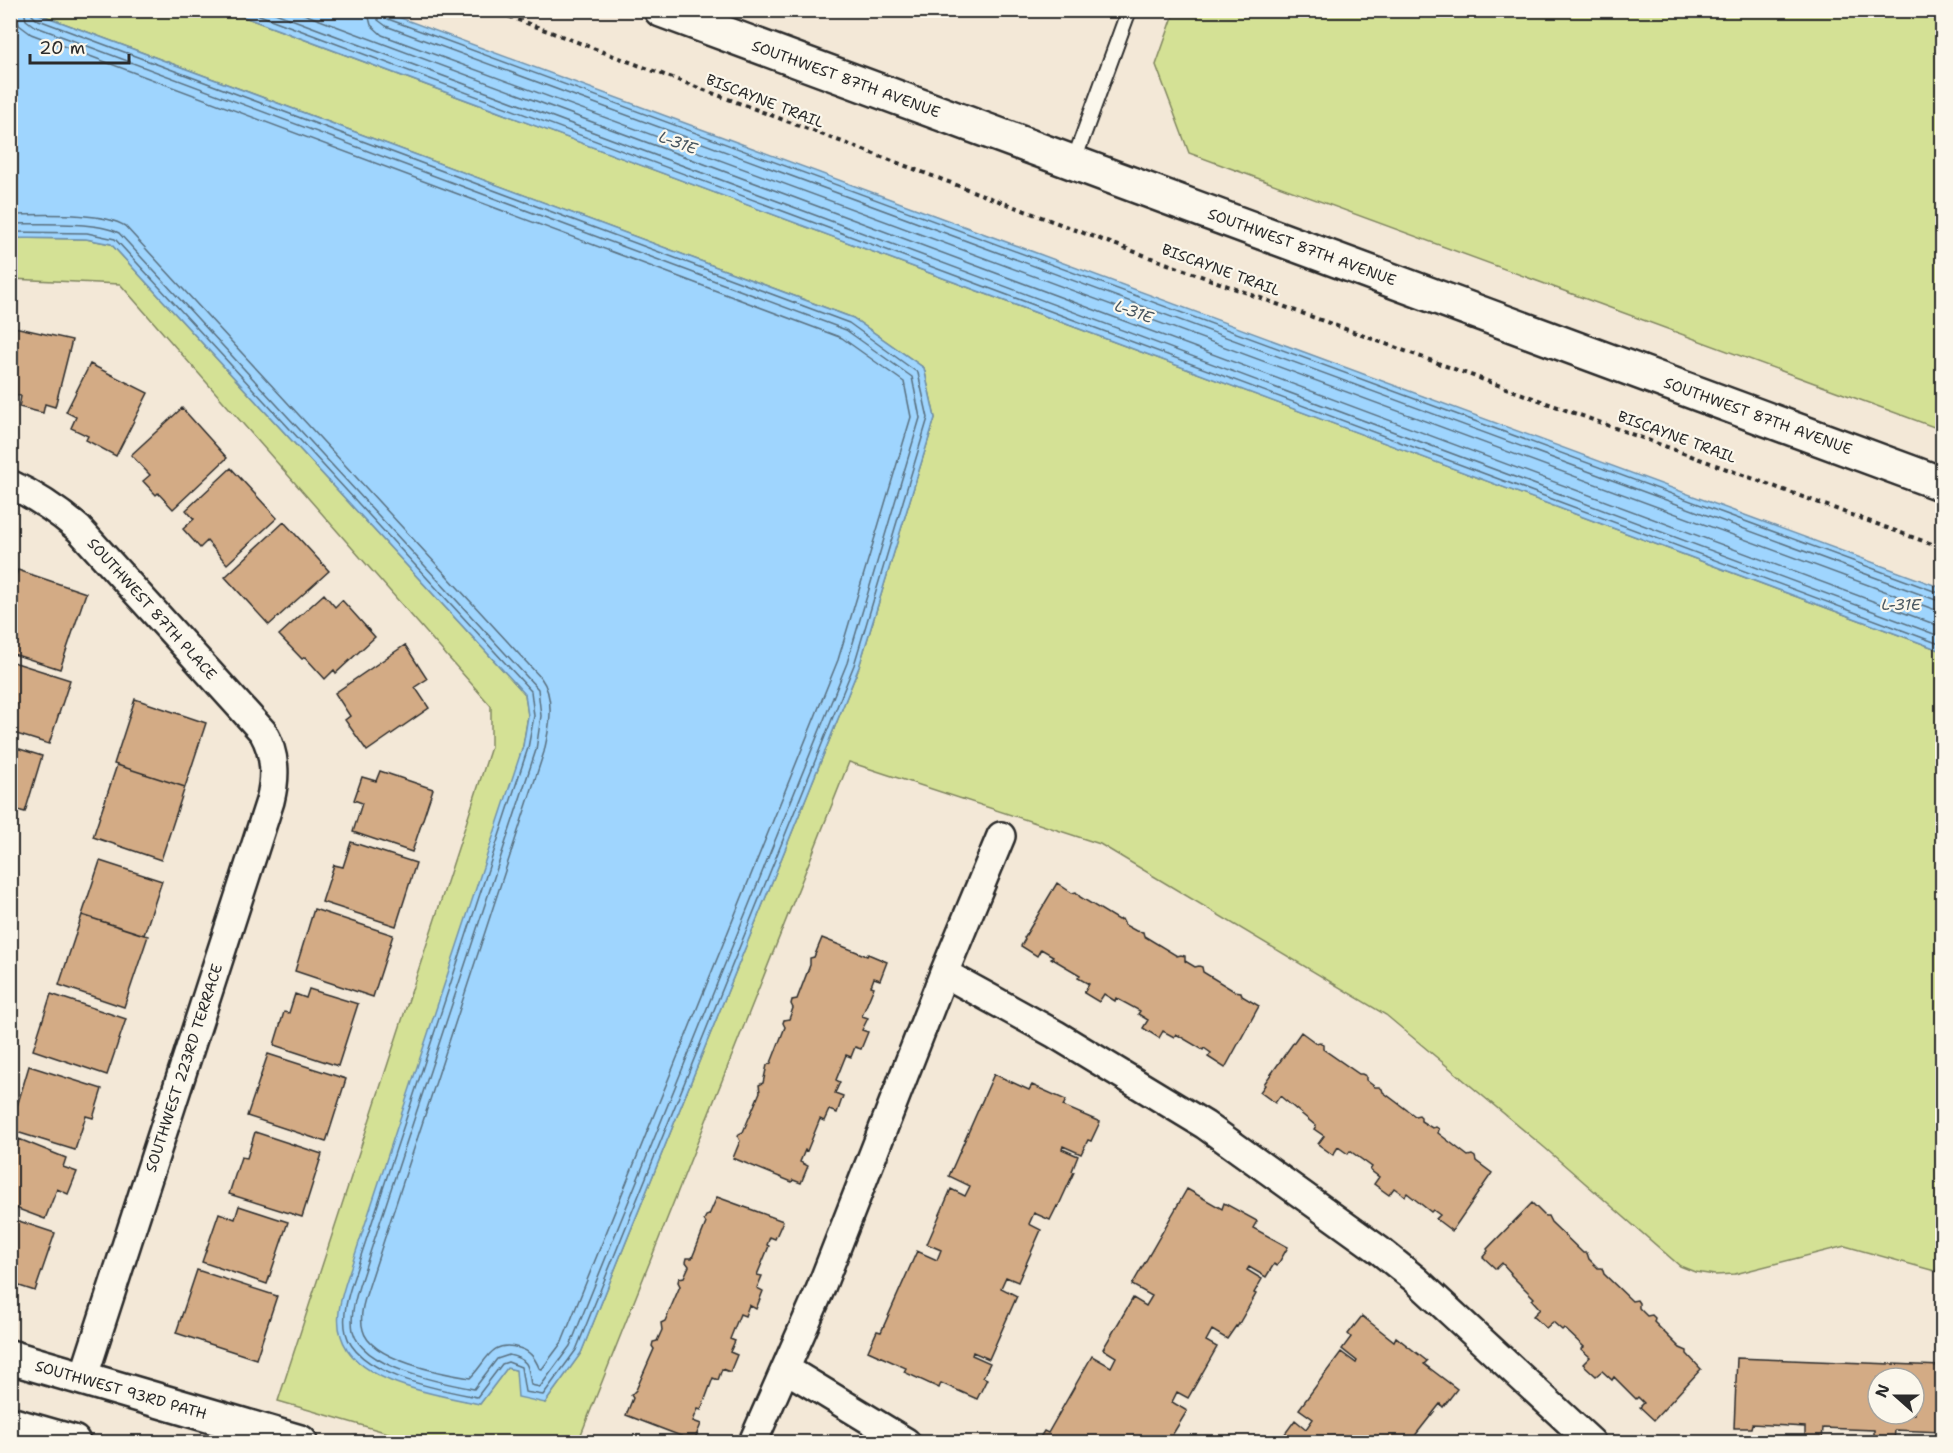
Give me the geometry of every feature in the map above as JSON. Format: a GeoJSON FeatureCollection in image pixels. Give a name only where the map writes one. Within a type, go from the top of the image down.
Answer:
{"type":"FeatureCollection","features":[{"type":"Feature","properties":{"kind":"street","name":"SOUTHWEST 87TH AVENUE"},"geometry":{"type":"LineString","coordinates":[[661,10],[1942,484]]}},
{"type":"Feature","properties":{"kind":"street","name":"SOUTHWEST 87TH PLACE"},"geometry":{"type":"LineString","coordinates":[[10,484],[33,495],[61,513],[80,529],[256,724],[267,739],[273,755]]}},
{"type":"Feature","properties":{"kind":"street","name":"SOUTHWEST 223RD TERRACE"},"geometry":{"type":"LineString","coordinates":[[84,1378],[270,801],[275,775],[273,755]]}},
{"type":"Feature","properties":{"kind":"street"},"geometry":{"type":"LineString","coordinates":[[753,1443],[820,1290],[944,973],[1001,836]]}},
{"type":"Feature","properties":{"kind":"street"},"geometry":{"type":"LineString","coordinates":[[944,973],[1054,1034],[1205,1125],[1379,1250],[1414,1279],[1591,1443]]}},
{"type":"Feature","properties":{"kind":"street","name":"SOUTHWEST 93RD PATH"},"geometry":{"type":"LineString","coordinates":[[10,1357],[300,1443]]}},
{"type":"Feature","properties":{"kind":"street"},"geometry":{"type":"LineString","coordinates":[[786,1369],[906,1443]]}},
{"type":"Feature","properties":{"kind":"street"},"geometry":{"type":"LineString","coordinates":[[10,1424],[69,1442]]}},
{"type":"Feature","properties":{"kind":"lane"},"geometry":{"type":"LineString","coordinates":[[1073,163],[1129,10]]}},
{"type":"Feature","properties":{"kind":"path","name":"BISCAYNE TRAIL"},"geometry":{"type":"LineString","coordinates":[[492,10],[1089,235],[1942,548]]}},
{"type":"Feature","properties":{"kind":"green space"},"geometry":{"type":"Polygon","coordinates":[[[31,11],[228,11],[1942,651],[1942,1273],[1845,1246],[1735,1274],[1715,1275],[1695,1272],[1680,1266],[1545,1148],[1386,1015],[1100,844],[849,762],[578,1442],[419,1442],[278,1401],[491,747],[491,706],[120,284],[11,279],[11,238],[86,239],[111,244],[525,694],[528,715],[523,746],[360,1363],[389,1378],[434,1393],[480,1404],[507,1368],[516,1370],[545,1403],[581,1353],[859,667],[935,418],[924,368],[853,318],[31,11]]]}},
{"type":"Feature","properties":{"kind":"green space"},"geometry":{"type":"Polygon","coordinates":[[[1175,11],[1942,11],[1942,430],[1189,153],[1156,65],[1175,11]]]}},
{"type":"Feature","properties":{"kind":"water"},"geometry":{"type":"Polygon","coordinates":[[[11,10],[31,11],[853,318],[924,368],[935,418],[859,667],[581,1353],[545,1403],[518,1397],[516,1370],[507,1368],[480,1404],[400,1385],[363,1366],[349,1352],[339,1329],[341,1302],[346,1282],[523,746],[528,716],[525,694],[111,244],[86,239],[11,238],[11,10]]]}},
{"type":"Feature","properties":{"kind":"water","name":"L-31E"},"geometry":{"type":"Polygon","coordinates":[[[228,11],[382,11],[1942,588],[1942,651],[228,11]]]}},
{"type":"Feature","properties":{"kind":"building"},"geometry":{"type":"Polygon","coordinates":[[[10,326],[72,340],[55,407],[45,404],[43,413],[19,407],[21,396],[10,394],[10,326]]]}},
{"type":"Feature","properties":{"kind":"building"},"geometry":{"type":"Polygon","coordinates":[[[90,364],[148,393],[116,456],[86,440],[88,436],[71,428],[76,417],[66,412],[90,364]]]}},
{"type":"Feature","properties":{"kind":"building"},"geometry":{"type":"Polygon","coordinates":[[[182,408],[227,458],[173,509],[143,481],[150,475],[131,455],[182,408]]]}},
{"type":"Feature","properties":{"kind":"building"},"geometry":{"type":"Polygon","coordinates":[[[231,468],[277,518],[227,564],[207,541],[200,548],[183,529],[194,519],[186,510],[231,468]]]}},
{"type":"Feature","properties":{"kind":"building"},"geometry":{"type":"Polygon","coordinates":[[[284,522],[329,571],[269,625],[225,577],[284,522]]]}},
{"type":"Feature","properties":{"kind":"building"},"geometry":{"type":"Polygon","coordinates":[[[18,570],[86,593],[60,669],[10,653],[10,592],[18,570]]]}},
{"type":"Feature","properties":{"kind":"building"},"geometry":{"type":"Polygon","coordinates":[[[324,594],[335,607],[342,600],[375,637],[336,673],[334,670],[325,679],[305,657],[302,659],[279,635],[324,594]]]}},
{"type":"Feature","properties":{"kind":"building"},"geometry":{"type":"Polygon","coordinates":[[[405,645],[427,679],[415,687],[429,708],[367,751],[345,720],[350,716],[335,693],[405,645]]]}},
{"type":"Feature","properties":{"kind":"building"},"geometry":{"type":"Polygon","coordinates":[[[10,661],[70,680],[49,744],[10,732],[10,661]]]}},
{"type":"Feature","properties":{"kind":"building"},"geometry":{"type":"Polygon","coordinates":[[[135,699],[206,723],[185,787],[114,764],[135,699]]]}},
{"type":"Feature","properties":{"kind":"building"},"geometry":{"type":"Polygon","coordinates":[[[10,746],[42,756],[25,812],[10,808],[10,746]]]}},
{"type":"Feature","properties":{"kind":"building"},"geometry":{"type":"Polygon","coordinates":[[[117,765],[185,787],[161,860],[93,837],[117,765]]]}},
{"type":"Feature","properties":{"kind":"building"},"geometry":{"type":"Polygon","coordinates":[[[380,771],[433,789],[412,852],[353,832],[362,803],[354,800],[362,777],[376,781],[380,771]]]}},
{"type":"Feature","properties":{"kind":"building"},"geometry":{"type":"Polygon","coordinates":[[[351,842],[416,863],[396,926],[322,902],[334,865],[343,867],[351,842]]]}},
{"type":"Feature","properties":{"kind":"building"},"geometry":{"type":"Polygon","coordinates":[[[100,861],[162,881],[144,935],[82,915],[100,861]]]}},
{"type":"Feature","properties":{"kind":"building"},"geometry":{"type":"Polygon","coordinates":[[[1057,883],[1072,893],[1076,892],[1080,897],[1118,920],[1122,919],[1125,925],[1143,932],[1144,936],[1177,956],[1185,956],[1185,961],[1195,967],[1202,967],[1203,972],[1234,991],[1241,992],[1242,996],[1259,1006],[1225,1068],[1208,1057],[1211,1053],[1204,1048],[1203,1050],[1176,1034],[1174,1037],[1163,1031],[1159,1038],[1143,1028],[1148,1020],[1138,1014],[1140,1011],[1104,994],[1099,1002],[1084,993],[1089,984],[1078,978],[1080,975],[1051,958],[1053,956],[1041,949],[1037,956],[1021,946],[1057,883]]]}},
{"type":"Feature","properties":{"kind":"building"},"geometry":{"type":"Polygon","coordinates":[[[314,909],[393,935],[373,997],[295,971],[314,909]]]}},
{"type":"Feature","properties":{"kind":"building"},"geometry":{"type":"Polygon","coordinates":[[[82,915],[148,936],[124,1007],[59,985],[82,915]]]}},
{"type":"Feature","properties":{"kind":"building"},"geometry":{"type":"Polygon","coordinates":[[[822,938],[887,962],[880,980],[874,978],[871,986],[874,987],[862,1016],[868,1018],[862,1030],[868,1032],[861,1049],[855,1047],[851,1057],[846,1055],[836,1080],[840,1082],[835,1093],[843,1096],[837,1113],[829,1110],[824,1121],[820,1119],[800,1162],[808,1166],[801,1183],[793,1180],[792,1182],[733,1158],[740,1141],[739,1134],[743,1132],[760,1092],[759,1085],[763,1083],[767,1065],[771,1063],[785,1027],[784,1020],[789,1019],[793,1008],[792,1000],[797,999],[810,965],[810,958],[814,957],[822,938]]]}},
{"type":"Feature","properties":{"kind":"building"},"geometry":{"type":"Polygon","coordinates":[[[309,989],[358,1004],[338,1066],[274,1045],[284,1012],[289,1013],[295,994],[306,998],[309,989]]]}},
{"type":"Feature","properties":{"kind":"building"},"geometry":{"type":"Polygon","coordinates":[[[51,994],[126,1019],[107,1075],[33,1050],[51,994]]]}},
{"type":"Feature","properties":{"kind":"building"},"geometry":{"type":"Polygon","coordinates":[[[1301,1032],[1316,1043],[1320,1042],[1323,1049],[1359,1074],[1366,1076],[1366,1080],[1382,1089],[1415,1116],[1419,1115],[1421,1121],[1432,1128],[1439,1129],[1438,1133],[1468,1156],[1475,1157],[1476,1161],[1492,1173],[1452,1231],[1436,1219],[1440,1215],[1433,1210],[1431,1212],[1407,1193],[1405,1196],[1394,1188],[1389,1195],[1374,1184],[1379,1177],[1370,1170],[1372,1167],[1350,1151],[1348,1154],[1338,1147],[1333,1155],[1318,1144],[1324,1136],[1314,1129],[1316,1126],[1280,1096],[1275,1103],[1260,1092],[1301,1032]]]}},
{"type":"Feature","properties":{"kind":"building"},"geometry":{"type":"Polygon","coordinates":[[[268,1054],[346,1079],[326,1142],[247,1116],[268,1054]]]}},
{"type":"Feature","properties":{"kind":"building"},"geometry":{"type":"Polygon","coordinates":[[[29,1066],[102,1089],[93,1118],[86,1116],[75,1150],[10,1130],[29,1066]]]}},
{"type":"Feature","properties":{"kind":"building"},"geometry":{"type":"Polygon","coordinates":[[[994,1074],[1029,1090],[1032,1085],[1066,1100],[1063,1106],[1100,1122],[1091,1141],[1088,1140],[1081,1154],[1063,1146],[1062,1149],[1078,1156],[1072,1171],[1074,1172],[1050,1220],[1034,1213],[1029,1224],[1041,1230],[1018,1282],[1006,1277],[1001,1288],[1017,1296],[989,1359],[973,1352],[972,1355],[990,1363],[983,1377],[987,1379],[977,1399],[941,1383],[939,1388],[904,1372],[906,1368],[868,1351],[877,1331],[881,1332],[917,1251],[937,1260],[941,1250],[927,1244],[951,1189],[965,1196],[970,1186],[949,1176],[994,1074]]]}},
{"type":"Feature","properties":{"kind":"building"},"geometry":{"type":"Polygon","coordinates":[[[255,1132],[322,1154],[302,1217],[229,1194],[241,1157],[247,1158],[255,1132]]]}},
{"type":"Feature","properties":{"kind":"building"},"geometry":{"type":"Polygon","coordinates":[[[19,1139],[66,1158],[63,1167],[77,1172],[68,1194],[57,1189],[45,1219],[10,1206],[10,1159],[19,1139]]]}},
{"type":"Feature","properties":{"kind":"building"},"geometry":{"type":"Polygon","coordinates":[[[1187,1189],[1222,1209],[1224,1203],[1257,1221],[1253,1228],[1288,1247],[1277,1266],[1274,1264],[1266,1277],[1249,1267],[1247,1270],[1262,1279],[1254,1293],[1256,1294],[1237,1327],[1227,1339],[1212,1330],[1206,1341],[1217,1347],[1188,1398],[1177,1392],[1172,1402],[1187,1411],[1168,1442],[1037,1442],[1044,1431],[1048,1433],[1092,1356],[1111,1367],[1116,1357],[1103,1349],[1133,1298],[1146,1306],[1152,1296],[1132,1285],[1187,1189]]]}},
{"type":"Feature","properties":{"kind":"building"},"geometry":{"type":"Polygon","coordinates":[[[717,1197],[783,1221],[775,1239],[770,1237],[767,1245],[769,1246],[757,1275],[762,1276],[757,1288],[763,1291],[756,1309],[749,1305],[745,1316],[740,1314],[730,1339],[735,1341],[730,1352],[737,1355],[730,1372],[722,1369],[718,1380],[713,1378],[701,1410],[698,1409],[693,1421],[701,1424],[694,1441],[626,1415],[633,1398],[631,1395],[636,1390],[654,1349],[653,1342],[657,1341],[662,1330],[661,1323],[665,1321],[680,1286],[679,1278],[684,1277],[689,1266],[686,1262],[687,1258],[692,1258],[706,1223],[704,1220],[709,1215],[717,1197]]]}},
{"type":"Feature","properties":{"kind":"building"},"geometry":{"type":"Polygon","coordinates":[[[1532,1203],[1545,1216],[1548,1216],[1551,1222],[1583,1253],[1587,1253],[1589,1259],[1598,1268],[1602,1268],[1604,1274],[1632,1301],[1637,1300],[1639,1308],[1647,1316],[1652,1315],[1655,1318],[1654,1322],[1680,1348],[1687,1351],[1687,1354],[1701,1369],[1654,1420],[1640,1407],[1644,1403],[1638,1397],[1636,1399],[1614,1377],[1612,1380],[1602,1371],[1596,1376],[1583,1364],[1590,1357],[1581,1349],[1584,1347],[1564,1328],[1562,1330],[1553,1322],[1546,1328],[1533,1316],[1540,1309],[1532,1300],[1534,1298],[1502,1263],[1496,1269],[1483,1257],[1487,1249],[1532,1203]]]}},
{"type":"Feature","properties":{"kind":"building"},"geometry":{"type":"Polygon","coordinates":[[[239,1206],[288,1222],[267,1284],[202,1262],[219,1213],[235,1219],[239,1206]]]}},
{"type":"Feature","properties":{"kind":"building"},"geometry":{"type":"Polygon","coordinates":[[[10,1218],[55,1233],[35,1291],[10,1283],[10,1218]]]}},
{"type":"Feature","properties":{"kind":"building"},"geometry":{"type":"Polygon","coordinates":[[[197,1270],[277,1296],[256,1359],[176,1333],[197,1270]]]}},
{"type":"Feature","properties":{"kind":"building"},"geometry":{"type":"Polygon","coordinates":[[[1362,1316],[1394,1341],[1396,1337],[1427,1361],[1424,1364],[1457,1389],[1443,1407],[1440,1404],[1410,1442],[1279,1442],[1295,1420],[1306,1429],[1313,1419],[1299,1409],[1341,1352],[1356,1363],[1357,1361],[1342,1349],[1351,1337],[1348,1334],[1362,1316]]]}},
{"type":"Feature","properties":{"kind":"building"},"geometry":{"type":"Polygon","coordinates":[[[1737,1358],[1942,1366],[1942,1432],[1895,1430],[1894,1442],[1874,1441],[1874,1430],[1823,1428],[1822,1440],[1805,1439],[1805,1427],[1752,1424],[1751,1428],[1734,1428],[1737,1358]]]}}]}
